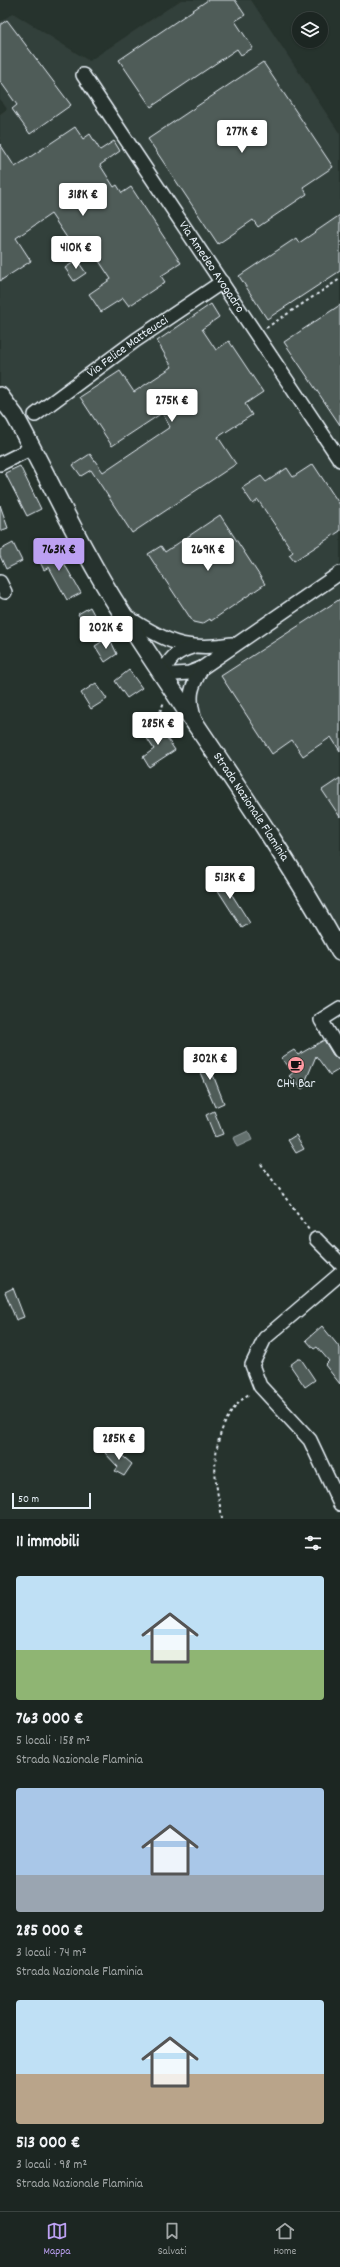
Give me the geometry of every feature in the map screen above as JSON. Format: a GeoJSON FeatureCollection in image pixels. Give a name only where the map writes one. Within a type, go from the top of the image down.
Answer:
{"type":"FeatureCollection","features":[{"type":"Feature","properties":{"kind":"main road","name":"Strada Nazionale Flaminia"},"geometry":{"type":"LineString","coordinates":[[0,396],[15,416],[87,555],[122,613],[162,675],[248,801],[320,914],[340,952]]}},
{"type":"Feature","properties":{"kind":"street","name":"Via Amedeo Avogadro"},"geometry":{"type":"LineString","coordinates":[[83,75],[340,460]]}},
{"type":"Feature","properties":{"kind":"street","name":"Via Felice Matteucci"},"geometry":{"type":"LineString","coordinates":[[36,415],[136,340],[222,282]]}},
{"type":"Feature","properties":{"kind":"street"},"geometry":{"type":"LineString","coordinates":[[0,464],[32,448]]}},
{"type":"Feature","properties":{"kind":"street"},"geometry":{"type":"LineString","coordinates":[[192,647],[178,652],[168,661],[162,675],[189,674],[202,668],[236,643],[340,573]]}},
{"type":"Feature","properties":{"kind":"street"},"geometry":{"type":"LineString","coordinates":[[122,613],[168,640],[192,647],[213,647],[236,643]]}},
{"type":"Feature","properties":{"kind":"street"},"geometry":{"type":"LineString","coordinates":[[195,724],[189,701],[192,684],[202,668]]}},
{"type":"Feature","properties":{"kind":"street"},"geometry":{"type":"LineString","coordinates":[[340,1008],[321,1020],[340,1051]]}},
{"type":"Feature","properties":{"kind":"street"},"geometry":{"type":"LineString","coordinates":[[316,1239],[340,1263]]}},
{"type":"Feature","properties":{"kind":"street"},"geometry":{"type":"LineString","coordinates":[[340,1274],[266,1338],[252,1365],[260,1386],[310,1440],[340,1504]]}},
{"type":"Feature","properties":{"kind":"path"},"geometry":{"type":"LineString","coordinates":[[256,334],[340,279]]}},
{"type":"Feature","properties":{"kind":"path"},"geometry":{"type":"LineString","coordinates":[[261,1164],[316,1239]]}},
{"type":"Feature","properties":{"kind":"path"},"geometry":{"type":"LineString","coordinates":[[222,1519],[214,1462],[217,1443],[235,1405],[260,1386]]}},
{"type":"Feature","properties":{"kind":"shaded area"},"geometry":{"type":"Polygon","coordinates":[[[181,0],[251,0],[340,134],[340,941],[125,608],[19,413],[0,386],[0,114],[7,109],[0,99],[0,22],[13,13],[89,61],[181,0]]]}},
{"type":"Feature","properties":{"kind":"shaded area"},"geometry":{"type":"Polygon","coordinates":[[[248,1131],[252,1140],[237,1147],[233,1138],[248,1131]]]}},
{"type":"Feature","properties":{"kind":"building"},"geometry":{"type":"Polygon","coordinates":[[[208,0],[235,0],[245,15],[235,21],[253,48],[241,55],[237,49],[151,107],[119,60],[208,0]]]}},
{"type":"Feature","properties":{"kind":"building"},"geometry":{"type":"Polygon","coordinates":[[[7,20],[71,105],[30,134],[12,109],[17,105],[0,81],[0,25],[7,20]]]}},
{"type":"Feature","properties":{"kind":"building"},"geometry":{"type":"Polygon","coordinates":[[[263,62],[333,167],[303,187],[307,194],[258,227],[253,220],[218,244],[148,139],[263,62]]]}},
{"type":"Feature","properties":{"kind":"building"},"geometry":{"type":"Polygon","coordinates":[[[75,127],[83,139],[90,134],[100,150],[114,141],[120,151],[100,165],[114,187],[117,185],[122,193],[131,187],[181,263],[161,276],[165,282],[129,306],[123,298],[101,312],[89,294],[111,279],[93,252],[82,260],[51,214],[16,238],[31,261],[0,281],[0,144],[15,167],[75,127]]]}},
{"type":"Feature","properties":{"kind":"building"},"geometry":{"type":"Polygon","coordinates":[[[340,215],[340,271],[267,319],[239,276],[296,238],[299,243],[340,215]]]}},
{"type":"Feature","properties":{"kind":"building"},"geometry":{"type":"Polygon","coordinates":[[[77,260],[86,273],[74,281],[65,268],[77,260]]]}},
{"type":"Feature","properties":{"kind":"building"},"geometry":{"type":"Polygon","coordinates":[[[211,304],[219,317],[202,329],[216,350],[229,341],[263,392],[245,404],[252,415],[218,437],[236,464],[132,533],[91,470],[81,476],[73,465],[90,454],[103,472],[170,427],[162,413],[112,446],[80,397],[120,371],[134,392],[172,367],[157,341],[211,304]]]}},
{"type":"Feature","properties":{"kind":"building"},"geometry":{"type":"Polygon","coordinates":[[[340,305],[340,425],[284,342],[340,305]]]}},
{"type":"Feature","properties":{"kind":"building"},"geometry":{"type":"Polygon","coordinates":[[[313,464],[340,505],[340,531],[294,561],[289,555],[293,552],[258,500],[253,504],[242,488],[261,476],[266,482],[287,468],[293,477],[313,464]]]}},
{"type":"Feature","properties":{"kind":"building"},"geometry":{"type":"Polygon","coordinates":[[[20,466],[41,509],[27,516],[5,473],[20,466]]]}},
{"type":"Feature","properties":{"kind":"building"},"geometry":{"type":"Polygon","coordinates":[[[0,505],[8,528],[0,531],[0,505]]]}},
{"type":"Feature","properties":{"kind":"building"},"geometry":{"type":"Polygon","coordinates":[[[220,515],[265,584],[211,621],[210,619],[202,624],[193,622],[148,554],[161,546],[165,552],[220,515]]]}},
{"type":"Feature","properties":{"kind":"building"},"geometry":{"type":"Polygon","coordinates":[[[13,543],[22,561],[6,569],[0,556],[0,550],[13,543]]]}},
{"type":"Feature","properties":{"kind":"building"},"geometry":{"type":"Polygon","coordinates":[[[53,544],[81,593],[67,600],[49,567],[44,570],[39,560],[44,557],[41,551],[53,544]]]}},
{"type":"Feature","properties":{"kind":"building"},"geometry":{"type":"Polygon","coordinates":[[[340,599],[340,751],[331,737],[303,756],[292,740],[272,754],[221,676],[340,599]]]}},
{"type":"Feature","properties":{"kind":"building"},"geometry":{"type":"Polygon","coordinates":[[[90,607],[98,622],[86,628],[78,614],[90,607]]]}},
{"type":"Feature","properties":{"kind":"building"},"geometry":{"type":"Polygon","coordinates":[[[109,637],[117,654],[105,662],[95,646],[109,637]]]}},
{"type":"Feature","properties":{"kind":"building"},"geometry":{"type":"Polygon","coordinates":[[[129,670],[142,688],[127,698],[115,681],[129,670]]]}},
{"type":"Feature","properties":{"kind":"building"},"geometry":{"type":"Polygon","coordinates":[[[96,683],[107,699],[91,709],[81,693],[96,683]]]}},
{"type":"Feature","properties":{"kind":"building"},"geometry":{"type":"Polygon","coordinates":[[[158,725],[175,750],[149,767],[143,757],[154,749],[144,734],[158,725]]]}},
{"type":"Feature","properties":{"kind":"building"},"geometry":{"type":"Polygon","coordinates":[[[340,778],[340,817],[322,790],[340,778]]]}},
{"type":"Feature","properties":{"kind":"building"},"geometry":{"type":"Polygon","coordinates":[[[218,873],[250,923],[242,928],[210,878],[218,873]]]}},
{"type":"Feature","properties":{"kind":"building"},"geometry":{"type":"Polygon","coordinates":[[[324,1040],[333,1055],[340,1059],[340,1069],[330,1075],[316,1056],[306,1080],[307,1085],[302,1089],[289,1076],[294,1072],[281,1058],[294,1050],[298,1055],[324,1040]]]}},
{"type":"Feature","properties":{"kind":"building"},"geometry":{"type":"Polygon","coordinates":[[[206,1057],[224,1103],[215,1107],[195,1061],[206,1057]]]}},
{"type":"Feature","properties":{"kind":"building"},"geometry":{"type":"Polygon","coordinates":[[[214,1111],[223,1134],[215,1137],[206,1115],[214,1111]]]}},
{"type":"Feature","properties":{"kind":"building"},"geometry":{"type":"Polygon","coordinates":[[[296,1135],[304,1149],[296,1153],[288,1140],[296,1135]]]}},
{"type":"Feature","properties":{"kind":"building"},"geometry":{"type":"Polygon","coordinates":[[[13,1288],[24,1317],[16,1320],[5,1292],[13,1288]]]}},
{"type":"Feature","properties":{"kind":"building"},"geometry":{"type":"Polygon","coordinates":[[[322,1326],[340,1348],[340,1384],[325,1365],[329,1361],[317,1347],[314,1349],[306,1340],[322,1326]]]}},
{"type":"Feature","properties":{"kind":"building"},"geometry":{"type":"Polygon","coordinates":[[[298,1359],[301,1359],[315,1380],[305,1387],[290,1365],[298,1359]]]}},
{"type":"Feature","properties":{"kind":"building"},"geometry":{"type":"Polygon","coordinates":[[[112,1447],[132,1464],[124,1476],[115,1471],[118,1467],[105,1453],[112,1447]]]}},
{"type":"Feature","properties":{"kind":"place","name":"CH4 Bar"},"geometry":{"type":"Point","coordinates":[296,1065]}}]}
